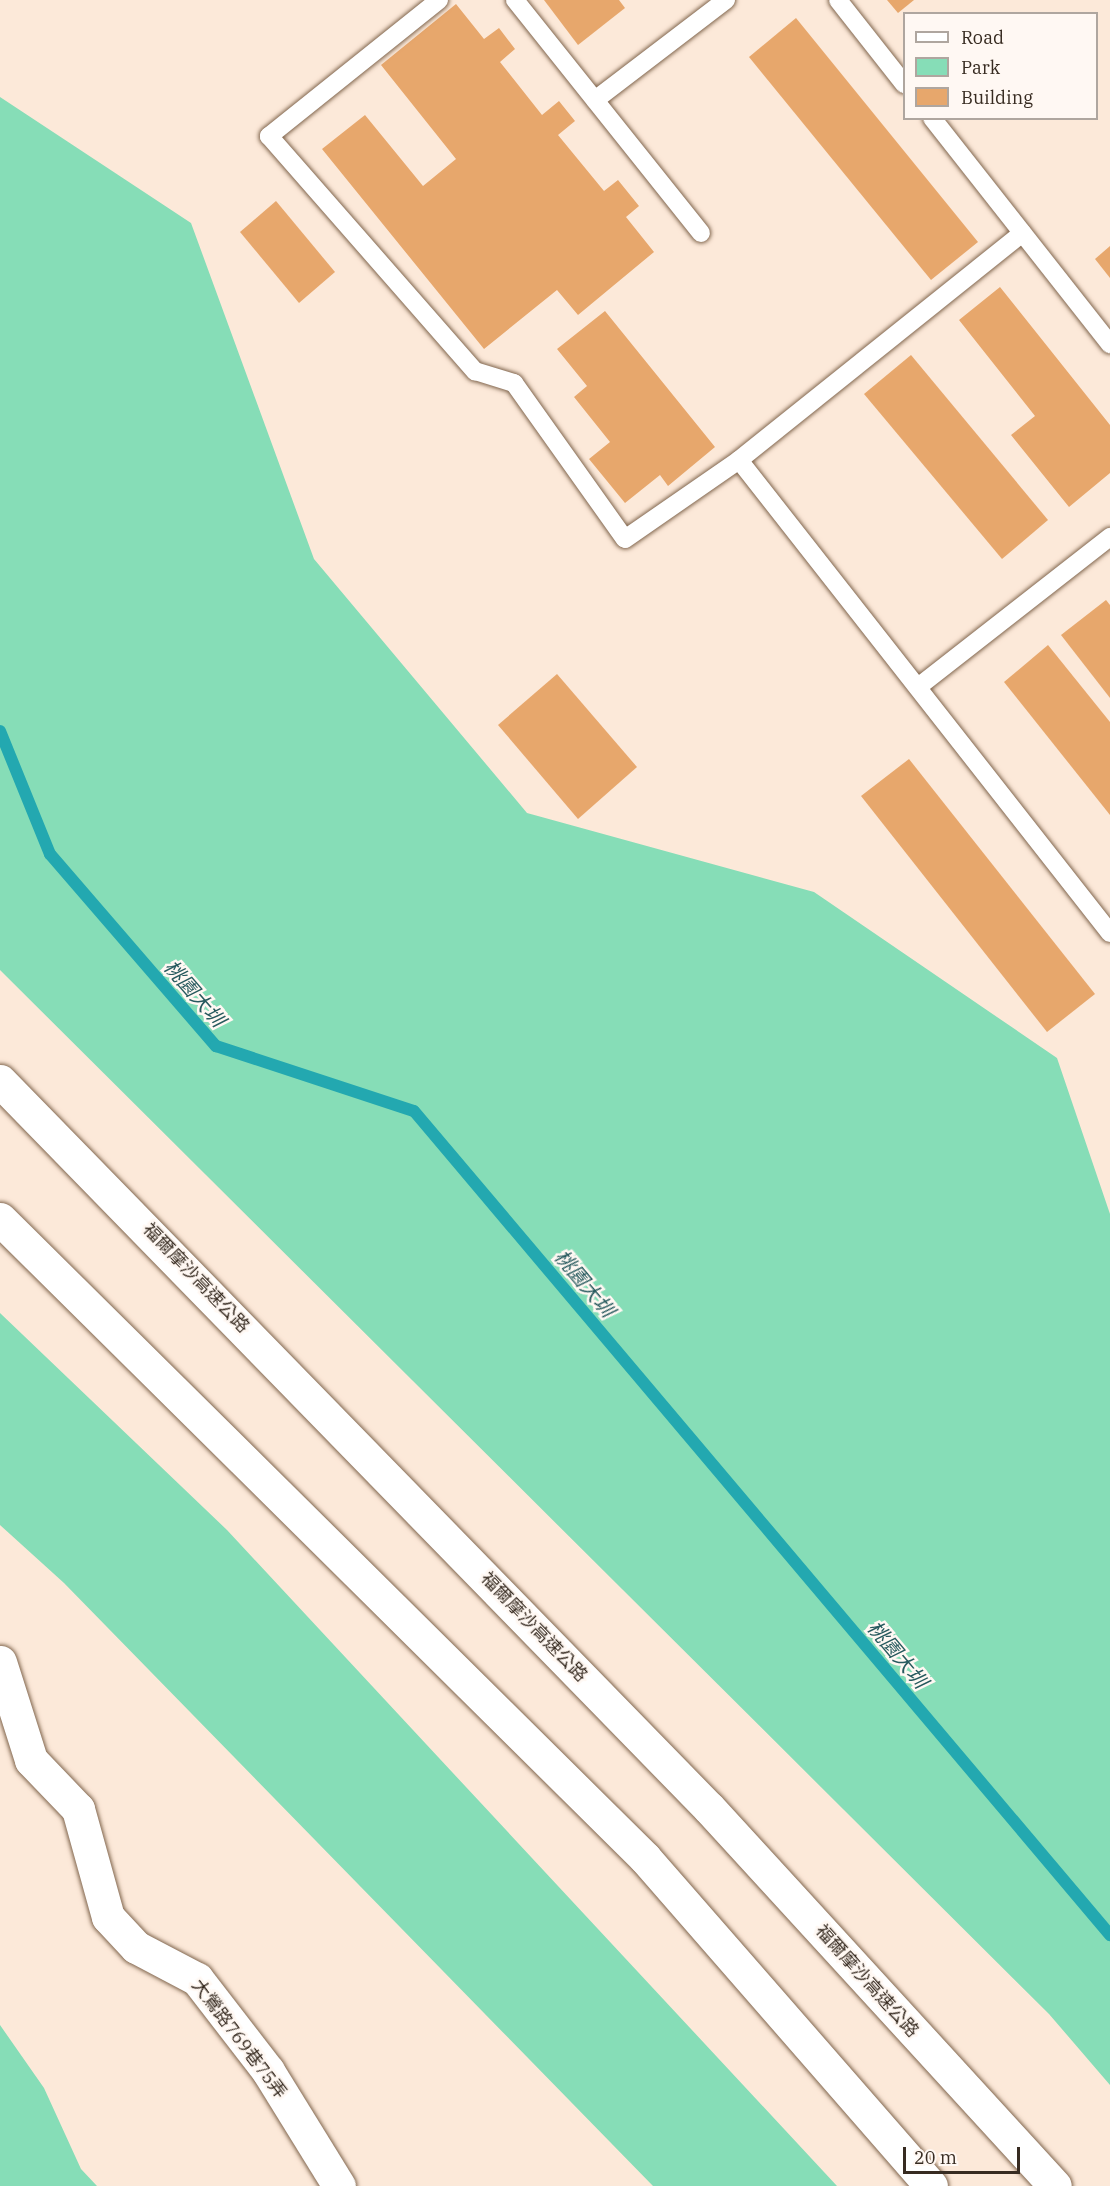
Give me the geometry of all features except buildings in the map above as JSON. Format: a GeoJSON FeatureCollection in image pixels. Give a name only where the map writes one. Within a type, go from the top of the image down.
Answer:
{"type":"FeatureCollection","features":[{"type":"Feature","properties":{"kind":"main road","name":"福爾摩沙高速公路"},"geometry":{"type":"LineString","coordinates":[[0,1081],[709,1808],[1055,2186]]}},
{"type":"Feature","properties":{"kind":"main road"},"geometry":{"type":"LineString","coordinates":[[0,1219],[645,1858],[932,2186]]}},
{"type":"Feature","properties":{"kind":"main road","name":"大鶯路769巷75弄"},"geometry":{"type":"LineString","coordinates":[[0,1662],[31,1760],[78,1809],[108,1917],[136,1947],[197,1979],[268,2071],[339,2186]]}},
{"type":"Feature","properties":{"kind":"lane"},"geometry":{"type":"LineString","coordinates":[[440,0],[269,136],[475,371],[514,383],[625,538],[739,460],[1022,233]]}},
{"type":"Feature","properties":{"kind":"lane"},"geometry":{"type":"LineString","coordinates":[[515,0],[701,233]]}},
{"type":"Feature","properties":{"kind":"lane"},"geometry":{"type":"LineString","coordinates":[[595,100],[726,0]]}},
{"type":"Feature","properties":{"kind":"lane"},"geometry":{"type":"LineString","coordinates":[[838,0],[903,83]]}},
{"type":"Feature","properties":{"kind":"lane"},"geometry":{"type":"LineString","coordinates":[[934,120],[1110,344]]}},
{"type":"Feature","properties":{"kind":"lane"},"geometry":{"type":"LineString","coordinates":[[739,460],[1110,933]]}},
{"type":"Feature","properties":{"kind":"lane"},"geometry":{"type":"LineString","coordinates":[[918,687],[1110,537]]}},
{"type":"Feature","properties":{"kind":"green space"},"geometry":{"type":"Polygon","coordinates":[[[0,97],[191,223],[314,559],[527,813],[814,892],[1057,1058],[1110,1214],[1110,2085],[1049,2014],[0,970],[0,97]]]}},
{"type":"Feature","properties":{"kind":"green space"},"geometry":{"type":"Polygon","coordinates":[[[0,1313],[227,1530],[837,2186],[653,2186],[64,1583],[0,1525],[0,1313]]]}},
{"type":"Feature","properties":{"kind":"green space"},"geometry":{"type":"Polygon","coordinates":[[[0,2025],[44,2088],[81,2169],[97,2186],[0,2186],[0,2025]]]}},
{"type":"Feature","properties":{"kind":"waterway","name":"桃園大圳"},"geometry":{"type":"LineString","coordinates":[[0,731],[50,854],[216,1046],[414,1111],[1110,1935]]}}]}
